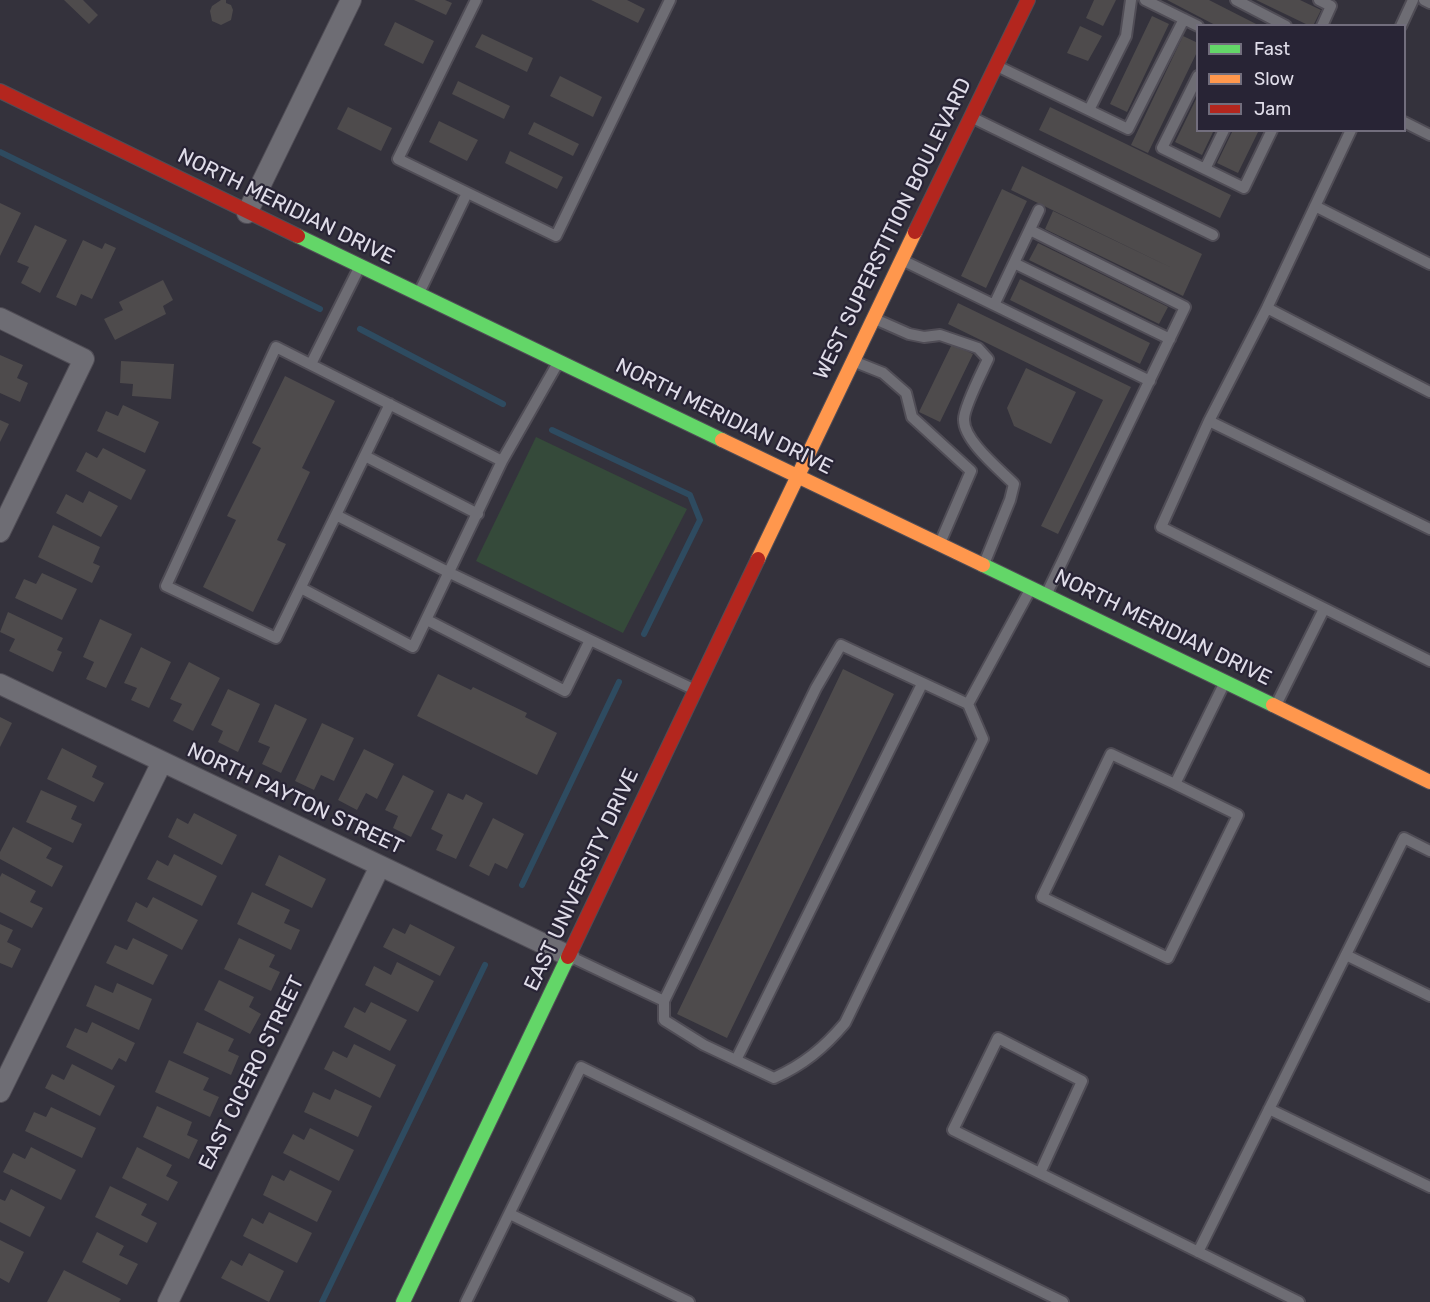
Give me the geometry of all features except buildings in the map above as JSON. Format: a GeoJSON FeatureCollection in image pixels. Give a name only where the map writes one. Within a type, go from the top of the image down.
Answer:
{"type":"FeatureCollection","features":[{"type":"Feature","properties":{"kind":"street"},"geometry":{"type":"LineString","coordinates":[[248,213],[351,0]]}},
{"type":"Feature","properties":{"kind":"street","name":"WEST SUPERSTITION BOULEVARD"},"geometry":{"type":"LineString","coordinates":[[798,476],[1028,0]]}},
{"type":"Feature","properties":{"kind":"street","name":"NORTH MERIDIAN DRIVE"},"geometry":{"type":"LineString","coordinates":[[0,91],[248,213],[1047,594],[1430,782]]}},
{"type":"Feature","properties":{"kind":"street"},"geometry":{"type":"LineString","coordinates":[[0,318],[84,359],[0,532]]}},
{"type":"Feature","properties":{"kind":"street","name":"EAST UNIVERSITY DRIVE"},"geometry":{"type":"LineString","coordinates":[[403,1302],[798,476]]}},
{"type":"Feature","properties":{"kind":"street","name":"NORTH PAYTON STREET"},"geometry":{"type":"LineString","coordinates":[[0,684],[569,956]]}},
{"type":"Feature","properties":{"kind":"street"},"geometry":{"type":"LineString","coordinates":[[0,1092],[162,762]]}},
{"type":"Feature","properties":{"kind":"street","name":"EAST CICERO STREET"},"geometry":{"type":"LineString","coordinates":[[168,1302],[380,866]]}},
{"type":"Feature","properties":{"kind":"lane"},"geometry":{"type":"LineString","coordinates":[[476,0],[398,159],[556,236],[670,0]]}},
{"type":"Feature","properties":{"kind":"lane"},"geometry":{"type":"LineString","coordinates":[[1089,110],[1126,36],[1131,0]]}},
{"type":"Feature","properties":{"kind":"lane"},"geometry":{"type":"LineString","coordinates":[[1145,0],[1196,25]]}},
{"type":"Feature","properties":{"kind":"lane"},"geometry":{"type":"LineString","coordinates":[[1236,0],[1282,24]]}},
{"type":"Feature","properties":{"kind":"lane"},"geometry":{"type":"LineString","coordinates":[[1319,0],[1331,6],[1323,24]]}},
{"type":"Feature","properties":{"kind":"lane"},"geometry":{"type":"LineString","coordinates":[[1402,24],[1413,0]]}},
{"type":"Feature","properties":{"kind":"lane"},"geometry":{"type":"LineString","coordinates":[[1424,0],[1430,3]]}},
{"type":"Feature","properties":{"kind":"lane"},"geometry":{"type":"LineString","coordinates":[[996,65],[1128,129],[1184,19]]}},
{"type":"Feature","properties":{"kind":"lane"},"geometry":{"type":"LineString","coordinates":[[1196,78],[1162,148],[1244,188],[1271,132]]}},
{"type":"Feature","properties":{"kind":"lane"},"geometry":{"type":"LineString","coordinates":[[971,117],[1214,235]]}},
{"type":"Feature","properties":{"kind":"lane"},"geometry":{"type":"LineString","coordinates":[[1406,123],[1430,135]]}},
{"type":"Feature","properties":{"kind":"lane"},"geometry":{"type":"LineString","coordinates":[[1205,169],[1223,132]]}},
{"type":"Feature","properties":{"kind":"lane"},"geometry":{"type":"LineString","coordinates":[[1350,132],[1267,308],[1209,421],[1161,527],[1430,661]]}},
{"type":"Feature","properties":{"kind":"lane"},"geometry":{"type":"LineString","coordinates":[[418,294],[467,193]]}},
{"type":"Feature","properties":{"kind":"lane"},"geometry":{"type":"LineString","coordinates":[[1315,206],[1430,264]]}},
{"type":"Feature","properties":{"kind":"lane"},"geometry":{"type":"LineString","coordinates":[[994,305],[1039,210]]}},
{"type":"Feature","properties":{"kind":"lane"},"geometry":{"type":"LineString","coordinates":[[1030,230],[1185,307],[1047,594]]}},
{"type":"Feature","properties":{"kind":"lane"},"geometry":{"type":"LineString","coordinates":[[901,260],[1150,381]]}},
{"type":"Feature","properties":{"kind":"lane"},"geometry":{"type":"LineString","coordinates":[[1014,263],[1170,339]]}},
{"type":"Feature","properties":{"kind":"lane"},"geometry":{"type":"LineString","coordinates":[[311,364],[360,266]]}},
{"type":"Feature","properties":{"kind":"lane"},"geometry":{"type":"LineString","coordinates":[[1267,308],[1430,392]]}},
{"type":"Feature","properties":{"kind":"lane"},"geometry":{"type":"LineString","coordinates":[[873,318],[909,334],[924,337],[940,335],[978,348],[988,359],[963,416],[965,430],[984,454],[1014,484],[1010,500],[983,564]]}},
{"type":"Feature","properties":{"kind":"lane"},"geometry":{"type":"LineString","coordinates":[[390,404],[276,638],[166,586],[276,347],[311,364],[390,404],[502,461]]}},
{"type":"Feature","properties":{"kind":"lane"},"geometry":{"type":"LineString","coordinates":[[302,588],[413,647],[502,461],[559,361]]}},
{"type":"Feature","properties":{"kind":"lane"},"geometry":{"type":"LineString","coordinates":[[852,361],[883,374],[906,393],[912,417],[971,471],[940,543]]}},
{"type":"Feature","properties":{"kind":"lane"},"geometry":{"type":"LineString","coordinates":[[1209,421],[1430,529]]}},
{"type":"Feature","properties":{"kind":"lane"},"geometry":{"type":"LineString","coordinates":[[365,456],[478,514]]}},
{"type":"Feature","properties":{"kind":"lane"},"geometry":{"type":"LineString","coordinates":[[336,515],[450,573],[696,691]]}},
{"type":"Feature","properties":{"kind":"lane"},"geometry":{"type":"LineString","coordinates":[[968,704],[1032,587]]}},
{"type":"Feature","properties":{"kind":"lane"},"geometry":{"type":"LineString","coordinates":[[1276,706],[1323,609]]}},
{"type":"Feature","properties":{"kind":"lane"},"geometry":{"type":"LineString","coordinates":[[427,620],[565,691],[590,640]]}},
{"type":"Feature","properties":{"kind":"lane"},"geometry":{"type":"LineString","coordinates":[[841,645],[968,704],[983,739],[845,1023],[830,1041],[795,1069],[774,1078],[704,1045],[664,1020],[664,1001],[816,688],[841,645]]}},
{"type":"Feature","properties":{"kind":"lane"},"geometry":{"type":"LineString","coordinates":[[1175,784],[1225,681]]}},
{"type":"Feature","properties":{"kind":"lane"},"geometry":{"type":"LineString","coordinates":[[736,1060],[922,684]]}},
{"type":"Feature","properties":{"kind":"lane"},"geometry":{"type":"LineString","coordinates":[[1111,754],[1175,784],[1238,815],[1168,958],[1042,897],[1111,754]]}},
{"type":"Feature","properties":{"kind":"lane"},"geometry":{"type":"LineString","coordinates":[[1198,1252],[1404,838],[1430,850]]}},
{"type":"Feature","properties":{"kind":"lane"},"geometry":{"type":"LineString","coordinates":[[1346,955],[1430,996]]}},
{"type":"Feature","properties":{"kind":"lane"},"geometry":{"type":"LineString","coordinates":[[569,956],[664,1001]]}},
{"type":"Feature","properties":{"kind":"lane"},"geometry":{"type":"LineString","coordinates":[[1040,1173],[1082,1081],[998,1038],[952,1130],[1299,1302]]}},
{"type":"Feature","properties":{"kind":"lane"},"geometry":{"type":"LineString","coordinates":[[466,1302],[581,1067],[1063,1302]]}},
{"type":"Feature","properties":{"kind":"lane"},"geometry":{"type":"LineString","coordinates":[[1269,1109],[1430,1187]]}},
{"type":"Feature","properties":{"kind":"lane"},"geometry":{"type":"LineString","coordinates":[[510,1214],[689,1302]]}},
{"type":"Feature","properties":{"kind":"green space"},"geometry":{"type":"Polygon","coordinates":[[[536,437],[687,509],[623,633],[476,561],[536,437]]]}},
{"type":"Feature","properties":{"kind":"waterway"},"geometry":{"type":"LineString","coordinates":[[0,152],[320,309]]}},
{"type":"Feature","properties":{"kind":"waterway"},"geometry":{"type":"LineString","coordinates":[[360,329],[503,404]]}},
{"type":"Feature","properties":{"kind":"waterway"},"geometry":{"type":"LineString","coordinates":[[552,430],[690,495],[700,520],[644,634]]}},
{"type":"Feature","properties":{"kind":"waterway"},"geometry":{"type":"LineString","coordinates":[[522,885],[619,682]]}},
{"type":"Feature","properties":{"kind":"waterway"},"geometry":{"type":"LineString","coordinates":[[322,1302],[485,965]]}},
{"type":"Feature","properties":{"kind":"traffic: fast"},"geometry":{"type":"LineString","coordinates":[[298,236],[722,440]]}},
{"type":"Feature","properties":{"kind":"traffic: fast"},"geometry":{"type":"LineString","coordinates":[[983,565],[1273,705]]}},
{"type":"Feature","properties":{"kind":"traffic: fast"},"geometry":{"type":"LineString","coordinates":[[403,1302],[568,957]]}},
{"type":"Feature","properties":{"kind":"traffic: slow"},"geometry":{"type":"LineString","coordinates":[[758,559],[915,232]]}},
{"type":"Feature","properties":{"kind":"traffic: slow"},"geometry":{"type":"LineString","coordinates":[[722,440],[983,565]]}},
{"type":"Feature","properties":{"kind":"traffic: slow"},"geometry":{"type":"LineString","coordinates":[[1273,705],[1430,782]]}},
{"type":"Feature","properties":{"kind":"traffic: jam"},"geometry":{"type":"LineString","coordinates":[[915,232],[1028,0]]}},
{"type":"Feature","properties":{"kind":"traffic: jam"},"geometry":{"type":"LineString","coordinates":[[0,91],[298,236]]}},
{"type":"Feature","properties":{"kind":"traffic: jam"},"geometry":{"type":"LineString","coordinates":[[568,957],[758,559]]}}]}
